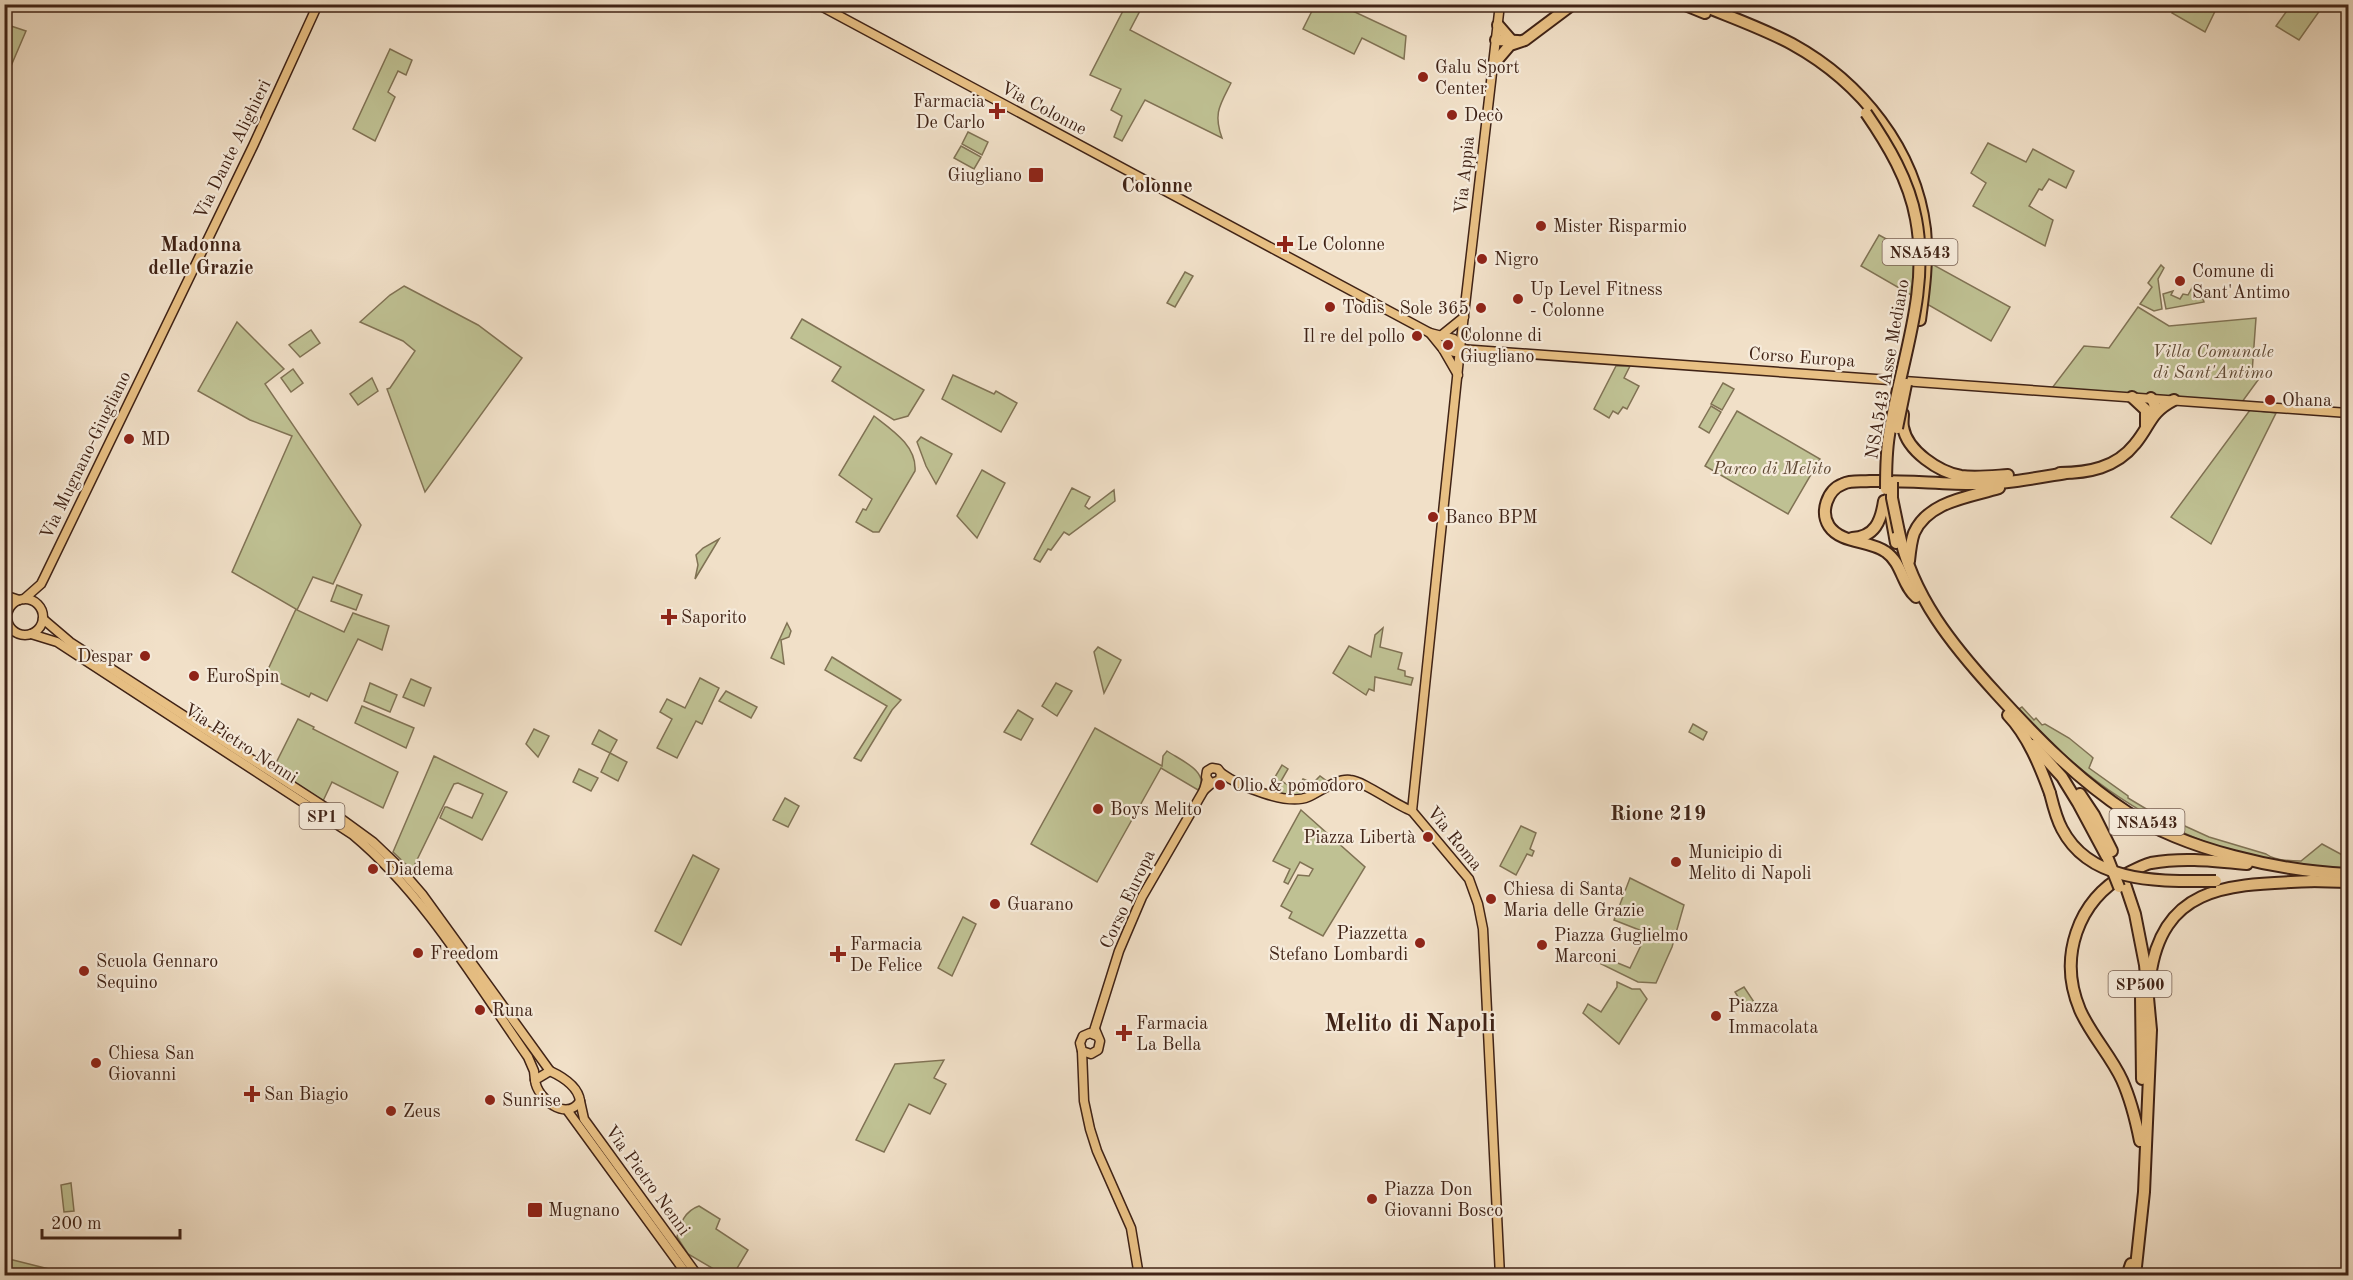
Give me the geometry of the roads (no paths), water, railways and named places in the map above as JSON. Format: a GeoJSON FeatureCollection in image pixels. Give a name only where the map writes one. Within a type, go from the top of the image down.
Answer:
{"type":"FeatureCollection","features":[{"type":"Feature","properties":{"kind":"highway"},"geometry":{"type":"LineString","coordinates":[[1683,4],[1747,29],[1804,57],[1841,85],[1868,110]]}},
{"type":"Feature","properties":{"kind":"highway"},"geometry":{"type":"LineString","coordinates":[[1699,4],[1791,43],[1840,77],[1868,110]]}},
{"type":"Feature","properties":{"kind":"highway"},"geometry":{"type":"LineString","coordinates":[[1496,42],[1525,39],[1567,6]]}},
{"type":"Feature","properties":{"kind":"highway"},"geometry":{"type":"LineString","coordinates":[[1498,25],[1513,42]]}},
{"type":"Feature","properties":{"kind":"highway"},"geometry":{"type":"LineString","coordinates":[[1492,66],[1513,42]]}},
{"type":"Feature","properties":{"kind":"highway","name":"NSA543 Asse Mediano"},"geometry":{"type":"LineString","coordinates":[[1868,110],[1893,138],[1904,160],[1917,195],[1925,230],[1926,282],[1892,453],[1892,498],[1896,533]]}},
{"type":"Feature","properties":{"kind":"highway","name":"NSA543 Asse Mediano"},"geometry":{"type":"LineString","coordinates":[[1868,110],[1900,168],[1917,220],[1920,255],[1920,281],[1888,435],[1886,489],[1896,533]]}},
{"type":"Feature","properties":{"kind":"highway"},"geometry":{"type":"LineString","coordinates":[[2132,397],[2150,411]]}},
{"type":"Feature","properties":{"kind":"highway"},"geometry":{"type":"LineString","coordinates":[[1904,398],[1902,427],[1910,443],[1923,458],[1947,472],[1977,477],[2088,472],[2115,462],[2135,445],[2146,426],[2154,404],[2151,398]]}},
{"type":"Feature","properties":{"kind":"highway"},"geometry":{"type":"LineString","coordinates":[[2150,411],[2174,400]]}},
{"type":"Feature","properties":{"kind":"highway"},"geometry":{"type":"LineString","coordinates":[[1916,597],[1908,589],[1899,568],[1889,554],[1880,548],[1835,533],[1828,524],[1825,507],[1832,491],[1846,483],[1899,480],[1976,484],[2011,482],[2066,473]]}},
{"type":"Feature","properties":{"kind":"highway"},"geometry":{"type":"LineString","coordinates":[[1909,564],[1914,533],[1919,523],[1932,511],[2011,482]]}},
{"type":"Feature","properties":{"kind":"highway"},"geometry":{"type":"LineString","coordinates":[[1842,537],[1857,538],[1874,531],[1879,523],[1886,489]]}},
{"type":"Feature","properties":{"kind":"highway"},"geometry":{"type":"LineString","coordinates":[[1896,533],[1928,607],[1946,635],[2000,703]]}},
{"type":"Feature","properties":{"kind":"highway"},"geometry":{"type":"LineString","coordinates":[[1896,533],[1905,572],[1916,597],[1943,641],[2013,718],[2045,745]]}},
{"type":"Feature","properties":{"kind":"highway"},"geometry":{"type":"LineString","coordinates":[[2013,718],[2037,760],[2062,830],[2078,850],[2108,870],[2126,876],[2148,879],[2349,882]]}},
{"type":"Feature","properties":{"kind":"highway","name":"SP500"},"geometry":{"type":"LineString","coordinates":[[2013,718],[2061,777],[2112,859]]}},
{"type":"Feature","properties":{"kind":"highway","name":"SP500"},"geometry":{"type":"LineString","coordinates":[[2045,745],[2094,815],[2135,914],[2145,965],[2151,1030],[2140,1141],[2134,1244],[2128,1275]]}},
{"type":"Feature","properties":{"kind":"highway","name":"NSA543"},"geometry":{"type":"LineString","coordinates":[[2045,745],[2083,779],[2128,812],[2171,835],[2268,865],[2313,873],[2349,874]]}},
{"type":"Feature","properties":{"kind":"highway"},"geometry":{"type":"LineString","coordinates":[[2140,1141],[2126,1090],[2080,1010],[2071,979],[2070,956],[2078,926],[2094,898],[2109,883],[2150,863],[2187,859],[2268,865]]}},
{"type":"Feature","properties":{"kind":"highway"},"geometry":{"type":"LineString","coordinates":[[2148,996],[2154,955],[2163,933],[2178,913],[2193,901],[2208,893],[2228,887],[2314,881]]}},
{"type":"Feature","properties":{"kind":"highway","name":"SP500"},"geometry":{"type":"LineString","coordinates":[[2122,886],[2139,965],[2146,1083]]}},
{"type":"Feature","properties":{"kind":"highway","name":"SP500"},"geometry":{"type":"LineString","coordinates":[[2135,1275],[2144,1192],[2145,1098]]}},
{"type":"Feature","properties":{"kind":"main road","name":"Via Dante Alighieri"},"geometry":{"type":"LineString","coordinates":[[159,339],[318,4]]}},
{"type":"Feature","properties":{"kind":"main road","name":"Via Colonne"},"geometry":{"type":"LineString","coordinates":[[817,4],[1430,333]]}},
{"type":"Feature","properties":{"kind":"main road","name":"Via Appia"},"geometry":{"type":"LineString","coordinates":[[1461,349],[1500,4]]}},
{"type":"Feature","properties":{"kind":"main road"},"geometry":{"type":"LineString","coordinates":[[1443,334],[1464,316]]}},
{"type":"Feature","properties":{"kind":"main road"},"geometry":{"type":"LineString","coordinates":[[1430,333],[1443,334],[1454,339],[1461,349]]}},
{"type":"Feature","properties":{"kind":"main road"},"geometry":{"type":"LineString","coordinates":[[1430,333],[1443,349],[1458,376]]}},
{"type":"Feature","properties":{"kind":"main road","name":"Via Mugnano-Giugliano"},"geometry":{"type":"LineString","coordinates":[[21,600],[41,584],[159,339]]}},
{"type":"Feature","properties":{"kind":"main road","name":"Corso Europa"},"geometry":{"type":"LineString","coordinates":[[1443,349],[1455,352],[1461,349],[2349,413]]}},
{"type":"Feature","properties":{"kind":"main road","name":"Via Roma"},"geometry":{"type":"LineString","coordinates":[[1461,349],[1412,811],[1469,879],[1483,928],[1500,1275]]}},
{"type":"Feature","properties":{"kind":"main road","name":"Via Mugnano-Giugliano"},"geometry":{"type":"LineString","coordinates":[[41,584],[41,609]]}},
{"type":"Feature","properties":{"kind":"main road"},"geometry":{"type":"LineString","coordinates":[[4,595],[34,602],[41,609],[43,619],[39,628],[31,634],[21,634],[13,630],[8,621],[6,614],[11,606],[21,600]]}},
{"type":"Feature","properties":{"kind":"main road","name":"Via Pietro Nenni"},"geometry":{"type":"LineString","coordinates":[[43,619],[70,642],[325,807],[373,842],[396,864],[422,894],[550,1071],[576,1089],[584,1119],[698,1275]]}},
{"type":"Feature","properties":{"kind":"main road","name":"Via Pietro Nenni"},"geometry":{"type":"LineString","coordinates":[[31,634],[57,642],[353,835],[390,868],[450,946],[528,1057],[534,1071],[537,1090],[544,1098],[567,1110],[688,1275]]}},
{"type":"Feature","properties":{"kind":"main road"},"geometry":{"type":"LineString","coordinates":[[1221,773],[1220,780],[1209,781],[1207,771],[1217,768],[1236,782],[1290,800],[1302,799],[1342,781],[1352,780],[1412,811]]}},
{"type":"Feature","properties":{"kind":"main road","name":"Corso Europa"},"geometry":{"type":"LineString","coordinates":[[1095,1033],[1119,951],[1137,907],[1209,781]]}},
{"type":"Feature","properties":{"kind":"main road"},"geometry":{"type":"LineString","coordinates":[[1082,1070],[1100,1047],[1095,1033],[1086,1034],[1081,1038],[1080,1044],[1084,1101],[1093,1141],[1131,1228],[1139,1275]]}},
{"type":"Feature","properties":{"kind":"main road"},"geometry":{"type":"LineString","coordinates":[[1082,1051],[1088,1054],[1094,1053]]}},
{"type":"Feature","properties":{"kind":"main road"},"geometry":{"type":"LineString","coordinates":[[535,1080],[550,1071]]}},
{"type":"Feature","properties":{"kind":"main road"},"geometry":{"type":"LineString","coordinates":[[567,1110],[580,1101]]}},
{"type":"Feature","properties":{"kind":"place","name":"Galu Sport Center"},"geometry":{"type":"Point","coordinates":[1423,77]}},
{"type":"Feature","properties":{"kind":"place","name":"Farmacia De Carlo"},"geometry":{"type":"Point","coordinates":[997,111]}},
{"type":"Feature","properties":{"kind":"place","name":"Decò"},"geometry":{"type":"Point","coordinates":[1452,115]}},
{"type":"Feature","properties":{"kind":"place","name":"Giugliano"},"geometry":{"type":"Point","coordinates":[1036,175]}},
{"type":"Feature","properties":{"kind":"place","name":"Mister Risparmio"},"geometry":{"type":"Point","coordinates":[1541,226]}},
{"type":"Feature","properties":{"kind":"place","name":"Le Colonne"},"geometry":{"type":"Point","coordinates":[1285,244]}},
{"type":"Feature","properties":{"kind":"place","name":"Nigro"},"geometry":{"type":"Point","coordinates":[1482,259]}},
{"type":"Feature","properties":{"kind":"place","name":"Comune di Sant'Antimo"},"geometry":{"type":"Point","coordinates":[2180,281]}},
{"type":"Feature","properties":{"kind":"place","name":"Up Level Fitness - Colonne"},"geometry":{"type":"Point","coordinates":[1518,299]}},
{"type":"Feature","properties":{"kind":"place","name":"Todis"},"geometry":{"type":"Point","coordinates":[1330,307]}},
{"type":"Feature","properties":{"kind":"place","name":"Sole 365"},"geometry":{"type":"Point","coordinates":[1481,308]}},
{"type":"Feature","properties":{"kind":"place","name":"Il re del pollo"},"geometry":{"type":"Point","coordinates":[1417,336]}},
{"type":"Feature","properties":{"kind":"place","name":"Colonne di Giugliano"},"geometry":{"type":"Point","coordinates":[1448,345]}},
{"type":"Feature","properties":{"kind":"place","name":"Ohana"},"geometry":{"type":"Point","coordinates":[2270,400]}},
{"type":"Feature","properties":{"kind":"place","name":"MD"},"geometry":{"type":"Point","coordinates":[129,439]}},
{"type":"Feature","properties":{"kind":"place","name":"Banco BPM"},"geometry":{"type":"Point","coordinates":[1433,517]}},
{"type":"Feature","properties":{"kind":"place","name":"Saporito"},"geometry":{"type":"Point","coordinates":[669,617]}},
{"type":"Feature","properties":{"kind":"place","name":"Despar"},"geometry":{"type":"Point","coordinates":[145,656]}},
{"type":"Feature","properties":{"kind":"place","name":"EuroSpin"},"geometry":{"type":"Point","coordinates":[194,676]}},
{"type":"Feature","properties":{"kind":"place","name":"Olio & pomodoro"},"geometry":{"type":"Point","coordinates":[1220,785]}},
{"type":"Feature","properties":{"kind":"place","name":"Boys Melito"},"geometry":{"type":"Point","coordinates":[1098,809]}},
{"type":"Feature","properties":{"kind":"place","name":"Piazza Libertà"},"geometry":{"type":"Point","coordinates":[1428,837]}},
{"type":"Feature","properties":{"kind":"place","name":"Municipio di Melito di Napoli"},"geometry":{"type":"Point","coordinates":[1676,862]}},
{"type":"Feature","properties":{"kind":"place","name":"Diadema"},"geometry":{"type":"Point","coordinates":[373,869]}},
{"type":"Feature","properties":{"kind":"place","name":"Chiesa di Santa Maria delle Grazie"},"geometry":{"type":"Point","coordinates":[1491,899]}},
{"type":"Feature","properties":{"kind":"place","name":"Guarano"},"geometry":{"type":"Point","coordinates":[995,904]}},
{"type":"Feature","properties":{"kind":"place","name":"Piazzetta Stefano Lombardi"},"geometry":{"type":"Point","coordinates":[1420,943]}},
{"type":"Feature","properties":{"kind":"place","name":"Piazza Guglielmo Marconi"},"geometry":{"type":"Point","coordinates":[1542,945]}},
{"type":"Feature","properties":{"kind":"place","name":"Freedom"},"geometry":{"type":"Point","coordinates":[418,953]}},
{"type":"Feature","properties":{"kind":"place","name":"Farmacia De Felice"},"geometry":{"type":"Point","coordinates":[838,954]}},
{"type":"Feature","properties":{"kind":"place","name":"Scuola Gennaro Sequino"},"geometry":{"type":"Point","coordinates":[84,971]}},
{"type":"Feature","properties":{"kind":"place","name":"Runa"},"geometry":{"type":"Point","coordinates":[480,1010]}},
{"type":"Feature","properties":{"kind":"place","name":"Piazza Immacolata"},"geometry":{"type":"Point","coordinates":[1716,1016]}},
{"type":"Feature","properties":{"kind":"place","name":"Farmacia La Bella"},"geometry":{"type":"Point","coordinates":[1124,1033]}},
{"type":"Feature","properties":{"kind":"place","name":"Chiesa San Giovanni"},"geometry":{"type":"Point","coordinates":[96,1063]}},
{"type":"Feature","properties":{"kind":"place","name":"San Biagio"},"geometry":{"type":"Point","coordinates":[252,1094]}},
{"type":"Feature","properties":{"kind":"place","name":"Sunrise"},"geometry":{"type":"Point","coordinates":[490,1100]}},
{"type":"Feature","properties":{"kind":"place","name":"Zeus"},"geometry":{"type":"Point","coordinates":[391,1111]}},
{"type":"Feature","properties":{"kind":"place","name":"Piazza Don Giovanni Bosco"},"geometry":{"type":"Point","coordinates":[1372,1199]}},
{"type":"Feature","properties":{"kind":"place","name":"Mugnano"},"geometry":{"type":"Point","coordinates":[535,1210]}},
{"type":"Feature","properties":{"kind":"district","name":"Colonne"},"geometry":{"type":"Point","coordinates":[1157,185]}},
{"type":"Feature","properties":{"kind":"district","name":"Madonna delle Grazie"},"geometry":{"type":"Point","coordinates":[201,256]}},
{"type":"Feature","properties":{"kind":"district","name":"Rione 219"},"geometry":{"type":"Point","coordinates":[1658,813]}},
{"type":"Feature","properties":{"kind":"district","name":"Melito di Napoli"},"geometry":{"type":"Point","coordinates":[1410,1023]}},
{"type":"Feature","properties":{"kind":"park label","name":"Villa Comunale di Sant'Antimo"},"geometry":{"type":"Point","coordinates":[2213,361]}},
{"type":"Feature","properties":{"kind":"park label","name":"Parco di Melito"},"geometry":{"type":"Point","coordinates":[1772,468]}}]}
